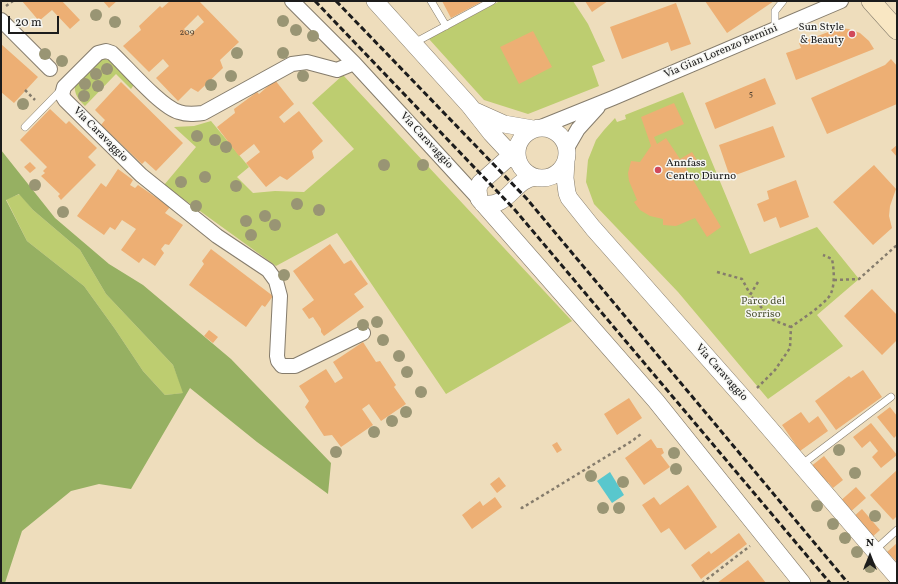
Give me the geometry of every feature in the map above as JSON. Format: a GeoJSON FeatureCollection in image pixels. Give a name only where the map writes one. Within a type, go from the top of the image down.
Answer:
{"type":"FeatureCollection","features":[{"type":"Feature","properties":{"kind":"main road"},"geometry":{"type":"LineString","coordinates":[[871,1],[897,30]]}},
{"type":"Feature","properties":{"kind":"street","name":"Via Caravaggio"},"geometry":{"type":"LineString","coordinates":[[292,1],[354,63],[477,193],[656,400],[802,583]]}},
{"type":"Feature","properties":{"kind":"street"},"geometry":{"type":"LineString","coordinates":[[375,1],[473,110],[491,133],[516,154],[522,169],[528,174],[530,179]]}},
{"type":"Feature","properties":{"kind":"street","name":"Via Gian Lorenzo Bernini"},"geometry":{"type":"LineString","coordinates":[[537,128],[602,103],[840,1]]}},
{"type":"Feature","properties":{"kind":"street"},"geometry":{"type":"LineString","coordinates":[[1,20],[50,69]]}},
{"type":"Feature","properties":{"kind":"street"},"geometry":{"type":"LineString","coordinates":[[64,87],[98,53],[106,51],[112,52],[167,107],[179,112],[192,114],[203,113],[292,64],[307,62],[337,70],[354,63]]}},
{"type":"Feature","properties":{"kind":"street","name":"Via Caravaggio"},"geometry":{"type":"LineString","coordinates":[[64,87],[62,95],[65,100],[141,176],[217,236],[268,270],[276,281],[280,296],[277,356],[279,364],[286,367],[295,366],[363,332]]}},
{"type":"Feature","properties":{"kind":"street","name":"Via Gian Lorenzo Bernini"},"geometry":{"type":"LineString","coordinates":[[566,154],[583,122],[602,103]]}},
{"type":"Feature","properties":{"kind":"street"},"geometry":{"type":"LineString","coordinates":[[473,110],[504,124],[546,128],[556,132],[563,139],[566,154],[562,168],[556,174],[544,178],[530,179],[499,203],[491,205],[477,193],[516,154],[525,134],[537,128]]}},
{"type":"Feature","properties":{"kind":"street","name":"Via Caravaggio"},"geometry":{"type":"LineString","coordinates":[[566,154],[566,186],[569,198],[593,228],[746,401],[897,577]]}},
{"type":"Feature","properties":{"kind":"lane"},"geometry":{"type":"LineString","coordinates":[[431,1],[446,26]]}},
{"type":"Feature","properties":{"kind":"lane"},"geometry":{"type":"LineString","coordinates":[[413,43],[492,1]]}},
{"type":"Feature","properties":{"kind":"lane"},"geometry":{"type":"LineString","coordinates":[[774,29],[774,11],[784,1]]}},
{"type":"Feature","properties":{"kind":"lane"},"geometry":{"type":"LineString","coordinates":[[25,127],[64,87]]}},
{"type":"Feature","properties":{"kind":"lane"},"geometry":{"type":"LineString","coordinates":[[801,465],[891,397]]}},
{"type":"Feature","properties":{"kind":"lane"},"geometry":{"type":"LineString","coordinates":[[875,550],[897,530]]}},
{"type":"Feature","properties":{"kind":"path"},"geometry":{"type":"LineString","coordinates":[[834,280],[859,279],[897,245]]}},
{"type":"Feature","properties":{"kind":"path"},"geometry":{"type":"LineString","coordinates":[[746,401],[775,370],[790,348],[791,327],[829,297],[835,271],[832,258],[823,255]]}},
{"type":"Feature","properties":{"kind":"path"},"geometry":{"type":"LineString","coordinates":[[717,272],[742,279],[750,295],[773,320],[791,327]]}},
{"type":"Feature","properties":{"kind":"path"},"geometry":{"type":"LineString","coordinates":[[750,295],[758,282]]}},
{"type":"Feature","properties":{"kind":"path"},"geometry":{"type":"LineString","coordinates":[[521,507],[522,508],[632,442],[641,434]]}},
{"type":"Feature","properties":{"kind":"path"},"geometry":{"type":"LineString","coordinates":[[702,583],[750,546]]}},
{"type":"Feature","properties":{"kind":"green space"},"geometry":{"type":"Polygon","coordinates":[[[500,1],[573,1],[588,24],[605,61],[592,66],[599,86],[528,114],[484,100],[429,39],[500,1]]]}},
{"type":"Feature","properties":{"kind":"green space"},"geometry":{"type":"Polygon","coordinates":[[[104,59],[109,60],[135,83],[131,89],[116,74],[85,106],[77,96],[75,85],[99,61],[104,59]]]}},
{"type":"Feature","properties":{"kind":"green space"},"geometry":{"type":"Polygon","coordinates":[[[343,75],[572,321],[446,394],[337,233],[276,266],[164,185],[196,147],[174,127],[194,126],[211,121],[249,167],[237,177],[253,193],[275,191],[304,192],[354,149],[312,103],[343,75]]]}},
{"type":"Feature","properties":{"kind":"green space","name":"Parco del Sorriso"},"geometry":{"type":"Polygon","coordinates":[[[683,92],[750,254],[817,227],[859,279],[817,315],[843,346],[768,399],[678,292],[594,204],[586,182],[588,160],[596,140],[615,118],[617,122],[626,119],[625,115],[683,92]]]}},
{"type":"Feature","properties":{"kind":"green space"},"geometry":{"type":"Polygon","coordinates":[[[1,150],[55,218],[109,264],[143,285],[231,359],[331,463],[328,494],[257,442],[190,388],[131,489],[99,484],[71,491],[22,531],[5,583],[1,583],[1,150]],[[19,194],[6,200],[27,241],[84,286],[143,371],[165,395],[183,393],[173,365],[106,294],[80,250],[33,210],[19,194]]]}},
{"type":"Feature","properties":{"kind":"green space"},"geometry":{"type":"Polygon","coordinates":[[[20,194],[33,210],[80,250],[106,294],[173,365],[184,393],[165,395],[143,371],[84,286],[27,241],[6,199],[20,194]]]}},
{"type":"Feature","properties":{"kind":"water"},"geometry":{"type":"Polygon","coordinates":[[[610,472],[624,495],[612,503],[597,481],[610,472]]]}},
{"type":"Feature","properties":{"kind":"building"},"geometry":{"type":"Polygon","coordinates":[[[22,1],[62,1],[80,20],[70,29],[52,10],[39,21],[22,1]]]}},
{"type":"Feature","properties":{"kind":"building"},"geometry":{"type":"Polygon","coordinates":[[[103,1],[117,1],[109,8],[103,1]]]}},
{"type":"Feature","properties":{"kind":"building"},"geometry":{"type":"Polygon","coordinates":[[[170,1],[199,1],[239,42],[220,60],[223,68],[198,92],[191,88],[178,101],[156,78],[169,66],[163,59],[149,72],[123,46],[141,30],[139,26],[160,6],[162,8],[170,1]],[[198,15],[184,29],[190,35],[204,22],[198,15]]]}},
{"type":"Feature","properties":{"kind":"building"},"geometry":{"type":"Polygon","coordinates":[[[442,1],[483,1],[451,18],[442,1]]]}},
{"type":"Feature","properties":{"kind":"building"},"geometry":{"type":"Polygon","coordinates":[[[585,1],[608,1],[592,12],[585,1]]]}},
{"type":"Feature","properties":{"kind":"building"},"geometry":{"type":"Polygon","coordinates":[[[705,1],[774,1],[727,33],[705,1]]]}},
{"type":"Feature","properties":{"kind":"building"},"geometry":{"type":"Polygon","coordinates":[[[676,3],[691,44],[671,51],[668,42],[622,59],[610,27],[676,3]]]}},
{"type":"Feature","properties":{"kind":"building"},"geometry":{"type":"Polygon","coordinates":[[[839,28],[849,29],[860,33],[869,41],[874,49],[796,80],[786,53],[801,48],[799,43],[839,28]]]}},
{"type":"Feature","properties":{"kind":"building"},"geometry":{"type":"Polygon","coordinates":[[[533,31],[552,67],[519,84],[500,47],[533,31]]]}},
{"type":"Feature","properties":{"kind":"building"},"geometry":{"type":"Polygon","coordinates":[[[1,44],[38,77],[14,103],[1,92],[1,44]]]}},
{"type":"Feature","properties":{"kind":"building"},"geometry":{"type":"Polygon","coordinates":[[[891,59],[897,66],[897,104],[827,134],[811,98],[885,65],[891,59]]]}},
{"type":"Feature","properties":{"kind":"building"},"geometry":{"type":"Polygon","coordinates":[[[765,78],[776,104],[715,129],[705,103],[765,78]]]}},
{"type":"Feature","properties":{"kind":"building"},"geometry":{"type":"Polygon","coordinates":[[[275,80],[294,104],[279,117],[284,123],[299,111],[323,141],[312,151],[314,158],[287,180],[280,176],[266,187],[246,163],[260,152],[254,144],[239,156],[217,127],[235,113],[234,109],[257,92],[259,94],[275,80]]]}},
{"type":"Feature","properties":{"kind":"building"},"geometry":{"type":"Polygon","coordinates":[[[121,82],[183,143],[156,171],[145,161],[142,164],[101,125],[105,120],[95,110],[121,82]]]}},
{"type":"Feature","properties":{"kind":"building","name":"Annfass Centro Diurno"},"geometry":{"type":"Polygon","coordinates":[[[674,103],[684,124],[654,137],[657,144],[666,138],[680,159],[692,152],[697,160],[686,168],[721,227],[707,237],[695,218],[676,226],[663,225],[663,219],[650,216],[640,210],[634,202],[637,200],[629,181],[628,173],[631,161],[640,162],[651,146],[641,117],[674,103]]]}},
{"type":"Feature","properties":{"kind":"building"},"geometry":{"type":"Polygon","coordinates":[[[50,109],[66,124],[69,121],[97,148],[88,157],[96,165],[61,200],[58,196],[60,194],[41,176],[45,173],[43,171],[47,167],[20,140],[50,109]]]}},
{"type":"Feature","properties":{"kind":"building"},"geometry":{"type":"Polygon","coordinates":[[[773,126],[785,157],[730,177],[719,145],[773,126]]]}},
{"type":"Feature","properties":{"kind":"building"},"geometry":{"type":"Polygon","coordinates":[[[897,145],[897,157],[891,150],[897,145]]]}},
{"type":"Feature","properties":{"kind":"building"},"geometry":{"type":"Polygon","coordinates":[[[30,162],[36,168],[30,173],[24,167],[30,162]]]}},
{"type":"Feature","properties":{"kind":"building"},"geometry":{"type":"Polygon","coordinates":[[[874,165],[896,189],[890,206],[889,216],[892,228],[873,245],[833,202],[874,165]]]}},
{"type":"Feature","properties":{"kind":"building"},"geometry":{"type":"Polygon","coordinates":[[[118,169],[133,180],[130,185],[135,188],[138,185],[170,207],[165,213],[183,225],[169,245],[165,244],[161,249],[164,253],[155,266],[143,258],[139,263],[121,250],[136,229],[122,220],[115,230],[110,227],[104,235],[77,216],[101,183],[106,187],[118,169]]]}},
{"type":"Feature","properties":{"kind":"building"},"geometry":{"type":"Polygon","coordinates":[[[796,180],[809,217],[780,228],[776,217],[764,222],[757,204],[769,199],[767,191],[796,180]]]}},
{"type":"Feature","properties":{"kind":"building"},"geometry":{"type":"Polygon","coordinates":[[[330,244],[344,264],[351,260],[368,284],[354,294],[364,307],[324,336],[313,317],[309,319],[302,309],[314,300],[293,271],[330,244]]]}},
{"type":"Feature","properties":{"kind":"building"},"geometry":{"type":"Polygon","coordinates":[[[211,249],[273,296],[265,307],[262,305],[246,327],[189,285],[204,264],[202,261],[211,249]]]}},
{"type":"Feature","properties":{"kind":"building"},"geometry":{"type":"Polygon","coordinates":[[[872,289],[897,315],[897,340],[882,355],[844,316],[872,289]]]}},
{"type":"Feature","properties":{"kind":"building"},"geometry":{"type":"Polygon","coordinates":[[[209,330],[218,337],[213,343],[204,336],[209,330]]]}},
{"type":"Feature","properties":{"kind":"building"},"geometry":{"type":"Polygon","coordinates":[[[363,342],[376,362],[380,361],[396,385],[394,387],[406,404],[381,421],[369,404],[362,409],[373,425],[341,447],[332,435],[324,436],[305,407],[309,401],[299,386],[326,369],[335,383],[343,378],[333,362],[363,342]]]}},
{"type":"Feature","properties":{"kind":"building"},"geometry":{"type":"Polygon","coordinates":[[[863,370],[882,397],[836,430],[815,401],[849,376],[851,378],[863,370]]]}},
{"type":"Feature","properties":{"kind":"building"},"geometry":{"type":"Polygon","coordinates":[[[629,398],[642,418],[617,435],[604,414],[629,398]]]}},
{"type":"Feature","properties":{"kind":"building"},"geometry":{"type":"Polygon","coordinates":[[[890,407],[897,416],[897,435],[894,438],[877,417],[890,407]]]}},
{"type":"Feature","properties":{"kind":"building"},"geometry":{"type":"Polygon","coordinates":[[[801,412],[809,423],[818,416],[828,431],[800,451],[782,425],[801,412]]]}},
{"type":"Feature","properties":{"kind":"building"},"geometry":{"type":"Polygon","coordinates":[[[871,423],[897,455],[881,468],[872,457],[878,451],[870,441],[862,448],[853,437],[871,423]]]}},
{"type":"Feature","properties":{"kind":"building"},"geometry":{"type":"Polygon","coordinates":[[[651,439],[657,448],[662,448],[664,453],[661,455],[670,467],[644,485],[625,458],[651,439]]]}},
{"type":"Feature","properties":{"kind":"building"},"geometry":{"type":"Polygon","coordinates":[[[557,442],[562,450],[557,453],[552,445],[557,442]]]}},
{"type":"Feature","properties":{"kind":"building"},"geometry":{"type":"Polygon","coordinates":[[[824,456],[843,480],[833,488],[828,482],[825,484],[810,467],[824,456]]]}},
{"type":"Feature","properties":{"kind":"building"},"geometry":{"type":"Polygon","coordinates":[[[897,470],[897,516],[893,520],[870,495],[897,470]]]}},
{"type":"Feature","properties":{"kind":"building"},"geometry":{"type":"Polygon","coordinates":[[[499,477],[506,486],[497,493],[490,484],[499,477]]]}},
{"type":"Feature","properties":{"kind":"building"},"geometry":{"type":"Polygon","coordinates":[[[688,485],[717,527],[685,550],[669,528],[661,533],[642,505],[654,497],[660,505],[688,485]]]}},
{"type":"Feature","properties":{"kind":"building"},"geometry":{"type":"Polygon","coordinates":[[[856,487],[866,498],[848,514],[838,503],[856,487]]]}},
{"type":"Feature","properties":{"kind":"building"},"geometry":{"type":"Polygon","coordinates":[[[495,497],[502,507],[472,529],[462,515],[480,501],[483,506],[495,497]]]}},
{"type":"Feature","properties":{"kind":"building"},"geometry":{"type":"Polygon","coordinates":[[[862,509],[880,530],[870,539],[852,518],[862,509]]]}},
{"type":"Feature","properties":{"kind":"building"},"geometry":{"type":"Polygon","coordinates":[[[739,533],[747,544],[701,579],[691,565],[709,551],[711,554],[739,533]]]}},
{"type":"Feature","properties":{"kind":"building"},"geometry":{"type":"Polygon","coordinates":[[[897,543],[897,562],[887,552],[897,543]]]}},
{"type":"Feature","properties":{"kind":"building"},"geometry":{"type":"Polygon","coordinates":[[[748,560],[766,583],[717,583],[748,560]]]}},
{"type":"Feature","properties":{"kind":"railway"},"geometry":{"type":"LineString","coordinates":[[315,1],[515,210],[830,583]]}},
{"type":"Feature","properties":{"kind":"railway"},"geometry":{"type":"LineString","coordinates":[[336,1],[527,199],[848,583]]}},
{"type":"Feature","properties":{"kind":"place","name":"Sun Style & Beauty"},"geometry":{"type":"Point","coordinates":[852,34]}},
{"type":"Feature","properties":{"kind":"place","name":"Annfass Centro Diurno"},"geometry":{"type":"Point","coordinates":[658,170]}}]}
